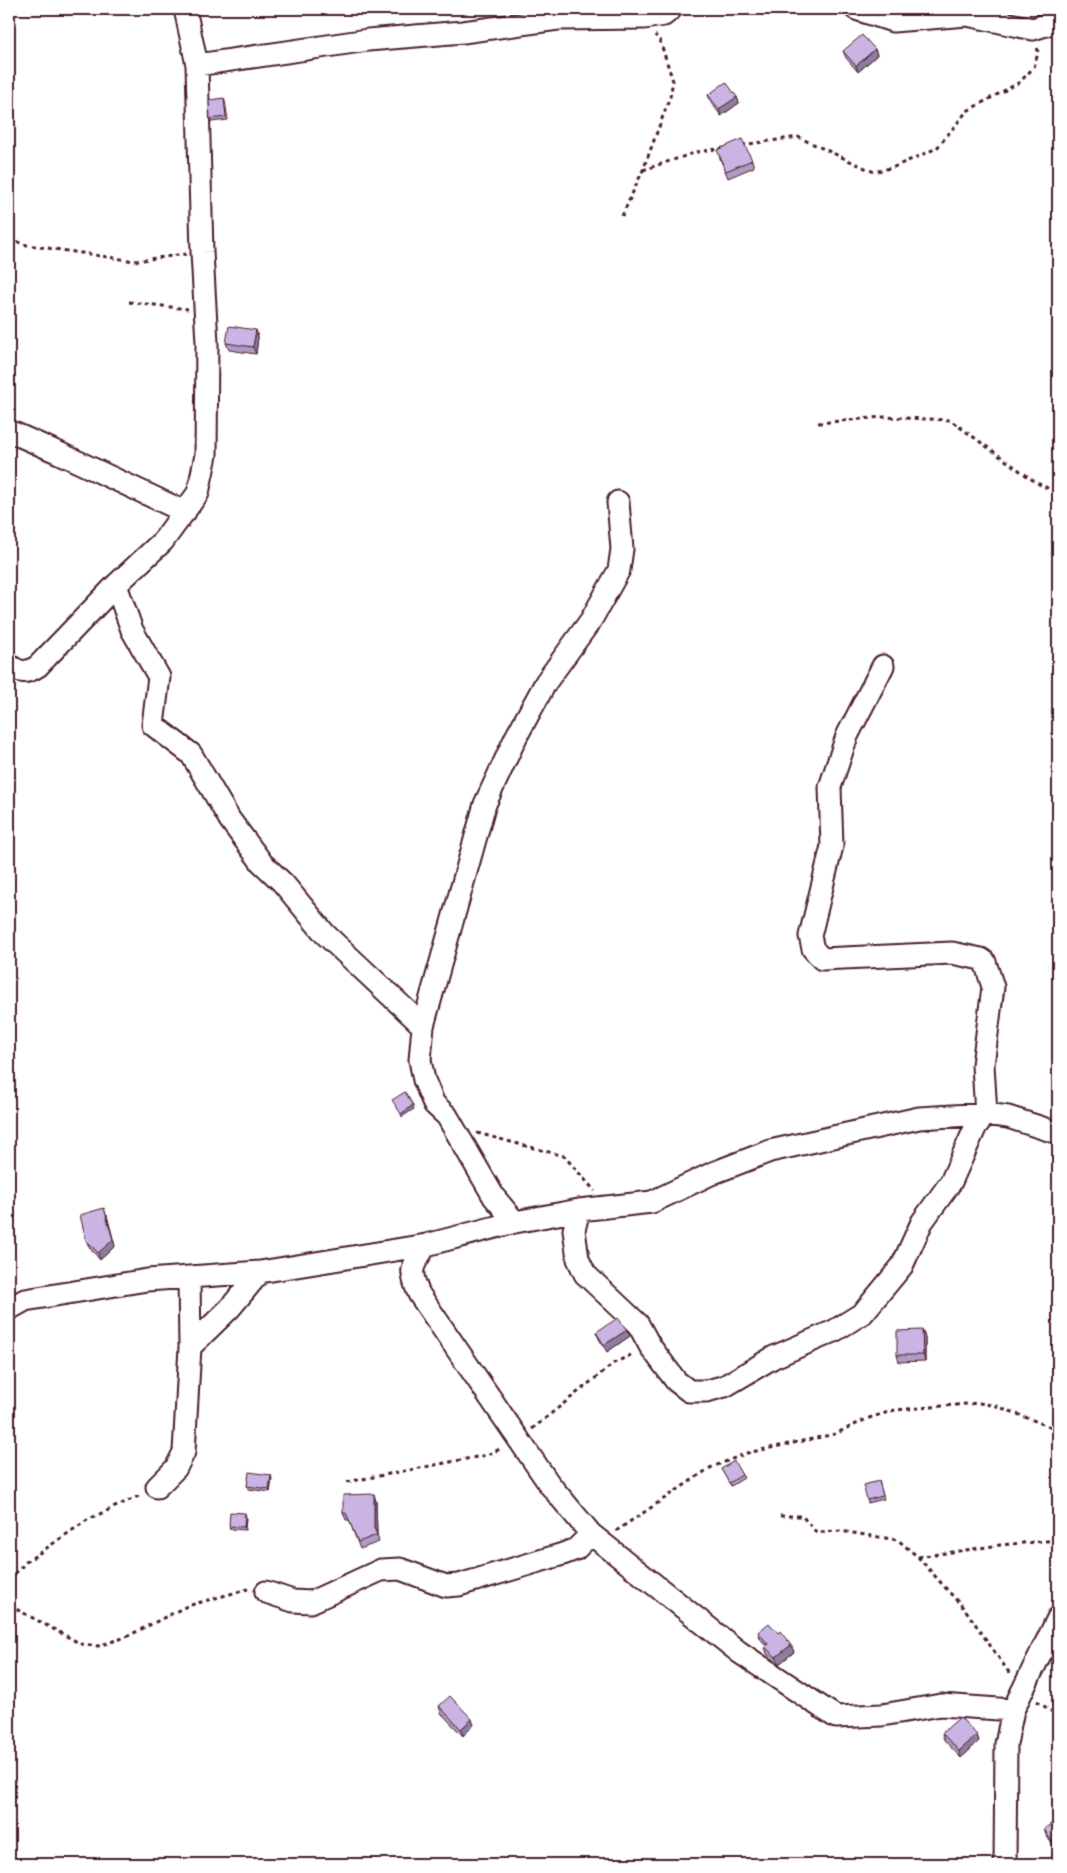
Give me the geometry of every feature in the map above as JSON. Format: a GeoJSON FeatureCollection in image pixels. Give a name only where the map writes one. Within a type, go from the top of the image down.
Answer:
{"type":"FeatureCollection","features":[{"type":"Feature","properties":{"kind":"street"},"geometry":{"type":"LineString","coordinates":[[9,665],[18,671],[28,672],[38,666],[163,541],[198,492],[206,455],[208,388],[197,65],[185,9]]}},
{"type":"Feature","properties":{"kind":"street"},"geometry":{"type":"LineString","coordinates":[[197,65],[368,40],[463,32],[554,14],[644,18],[664,16],[671,9]]}},
{"type":"Feature","properties":{"kind":"street"},"geometry":{"type":"LineString","coordinates":[[856,9],[893,21],[967,15],[1033,29],[1058,21]]}},
{"type":"Feature","properties":{"kind":"street"},"geometry":{"type":"LineString","coordinates":[[9,431],[185,512]]}},
{"type":"Feature","properties":{"kind":"street"},"geometry":{"type":"LineString","coordinates":[[515,1222],[494,1197],[447,1116],[434,1104],[424,1080],[420,1060],[423,1026],[485,804],[516,737],[546,682],[591,620],[619,570],[622,549],[618,502]]}},
{"type":"Feature","properties":{"kind":"street"},"geometry":{"type":"LineString","coordinates":[[116,586],[132,630],[159,677],[153,725],[191,754],[230,820],[262,863],[283,883],[325,934],[423,1026]]}},
{"type":"Feature","properties":{"kind":"street"},"geometry":{"type":"LineString","coordinates":[[579,1210],[574,1230],[578,1259],[584,1274],[638,1324],[650,1346],[676,1381],[689,1392],[707,1391],[725,1386],[774,1357],[834,1331],[863,1313],[902,1266],[922,1222],[951,1182],[976,1126],[986,1114],[983,1065],[993,987],[985,962],[981,958],[952,953],[822,959],[813,949],[810,936],[832,846],[830,787],[847,736],[883,666]]}},
{"type":"Feature","properties":{"kind":"street"},"geometry":{"type":"LineString","coordinates":[[9,1309],[25,1300],[147,1280],[260,1272],[426,1245],[515,1222],[579,1210],[652,1202],[713,1173],[770,1151],[918,1118],[986,1114],[1008,1117],[1058,1134]]}},
{"type":"Feature","properties":{"kind":"street"},"geometry":{"type":"LineString","coordinates":[[426,1245],[412,1268],[412,1277],[419,1294],[550,1484],[596,1538],[739,1652],[836,1716],[882,1715],[941,1705],[1013,1710]]}},
{"type":"Feature","properties":{"kind":"street"},"geometry":{"type":"LineString","coordinates":[[190,1348],[230,1308],[260,1272]]}},
{"type":"Feature","properties":{"kind":"street"},"geometry":{"type":"LineString","coordinates":[[158,1487],[176,1468],[184,1452],[190,1348],[189,1278]]}},
{"type":"Feature","properties":{"kind":"street"},"geometry":{"type":"LineString","coordinates":[[266,1592],[293,1601],[311,1602],[381,1570],[400,1569],[446,1586],[459,1585],[563,1554],[596,1538]]}},
{"type":"Feature","properties":{"kind":"street"},"geometry":{"type":"LineString","coordinates":[[1006,1864],[1006,1744],[1013,1710],[1058,1618]]}},
{"type":"Feature","properties":{"kind":"path"},"geometry":{"type":"LineString","coordinates":[[622,216],[643,170],[670,97],[673,81],[660,41],[644,18]]}},
{"type":"Feature","properties":{"kind":"path"},"geometry":{"type":"LineString","coordinates":[[734,146],[798,137],[874,172],[894,167],[937,148],[967,111],[1020,82],[1034,67],[1038,52],[1033,29]]}},
{"type":"Feature","properties":{"kind":"path"},"geometry":{"type":"LineString","coordinates":[[643,170],[697,152],[724,148]]}},
{"type":"Feature","properties":{"kind":"path"},"geometry":{"type":"LineString","coordinates":[[9,239],[27,245],[135,261],[202,252]]}},
{"type":"Feature","properties":{"kind":"path"},"geometry":{"type":"LineString","coordinates":[[129,302],[205,310]]}},
{"type":"Feature","properties":{"kind":"path"},"geometry":{"type":"LineString","coordinates":[[818,423],[883,417],[950,420],[1037,483],[1058,494]]}},
{"type":"Feature","properties":{"kind":"path"},"geometry":{"type":"LineString","coordinates":[[474,1132],[564,1156],[611,1207]]}},
{"type":"Feature","properties":{"kind":"path"},"geometry":{"type":"LineString","coordinates":[[347,1482],[487,1455],[520,1439],[614,1362],[650,1346]]}},
{"type":"Feature","properties":{"kind":"path"},"geometry":{"type":"LineString","coordinates":[[596,1538],[710,1468],[747,1453],[835,1434],[869,1418],[895,1410],[978,1403],[997,1406],[1058,1430]]}},
{"type":"Feature","properties":{"kind":"path"},"geometry":{"type":"LineString","coordinates":[[9,1580],[26,1562],[89,1519],[158,1487]]}},
{"type":"Feature","properties":{"kind":"path"},"geometry":{"type":"LineString","coordinates":[[780,1516],[802,1516],[816,1532],[840,1531],[898,1540],[918,1558],[967,1612],[1022,1691],[1058,1716]]}},
{"type":"Feature","properties":{"kind":"path"},"geometry":{"type":"LineString","coordinates":[[918,1558],[1000,1544],[1058,1540]]}},
{"type":"Feature","properties":{"kind":"path"},"geometry":{"type":"LineString","coordinates":[[9,1607],[80,1644],[98,1646],[126,1637],[187,1606],[249,1589],[266,1592]]}},
{"type":"Feature","properties":{"kind":"path"},"geometry":{"type":"LineString","coordinates":[[1033,1864],[1058,1858]]}},
{"type":"Feature","properties":{"kind":"building"},"geometry":{"type":"Polygon","coordinates":[[[862,35],[875,49],[856,66],[843,51],[862,35]]]}},
{"type":"Feature","properties":{"kind":"building"},"geometry":{"type":"Polygon","coordinates":[[[726,82],[737,97],[719,109],[708,95],[726,82]]]}},
{"type":"Feature","properties":{"kind":"building"},"geometry":{"type":"Polygon","coordinates":[[[224,98],[226,117],[210,119],[209,100],[224,98]]]}},
{"type":"Feature","properties":{"kind":"building"},"geometry":{"type":"Polygon","coordinates":[[[742,139],[752,160],[726,171],[717,150],[742,139]]]}},
{"type":"Feature","properties":{"kind":"building"},"geometry":{"type":"Polygon","coordinates":[[[229,326],[256,330],[253,347],[226,343],[229,326]]]}},
{"type":"Feature","properties":{"kind":"building"},"geometry":{"type":"Polygon","coordinates":[[[405,1092],[413,1105],[401,1114],[392,1100],[405,1092]]]}},
{"type":"Feature","properties":{"kind":"building"},"geometry":{"type":"Polygon","coordinates":[[[104,1208],[113,1240],[98,1253],[86,1240],[80,1215],[104,1208]]]}},
{"type":"Feature","properties":{"kind":"building"},"geometry":{"type":"Polygon","coordinates":[[[618,1318],[627,1330],[604,1345],[596,1332],[618,1318]]]}},
{"type":"Feature","properties":{"kind":"building"},"geometry":{"type":"Polygon","coordinates":[[[922,1330],[923,1355],[897,1355],[897,1331],[922,1330]]]}},
{"type":"Feature","properties":{"kind":"building"},"geometry":{"type":"Polygon","coordinates":[[[734,1461],[742,1475],[729,1483],[721,1469],[734,1461]]]}},
{"type":"Feature","properties":{"kind":"building"},"geometry":{"type":"Polygon","coordinates":[[[249,1472],[271,1475],[269,1489],[247,1486],[249,1472]]]}},
{"type":"Feature","properties":{"kind":"building"},"geometry":{"type":"Polygon","coordinates":[[[879,1481],[883,1496],[867,1500],[863,1485],[879,1481]]]}},
{"type":"Feature","properties":{"kind":"building"},"geometry":{"type":"Polygon","coordinates":[[[374,1494],[374,1528],[377,1535],[358,1542],[346,1513],[343,1513],[343,1495],[374,1494]]]}},
{"type":"Feature","properties":{"kind":"building"},"geometry":{"type":"Polygon","coordinates":[[[230,1512],[245,1513],[244,1527],[229,1526],[230,1512]]]}},
{"type":"Feature","properties":{"kind":"building"},"geometry":{"type":"Polygon","coordinates":[[[769,1623],[778,1633],[780,1631],[791,1645],[776,1657],[765,1647],[768,1644],[758,1632],[769,1623]]]}},
{"type":"Feature","properties":{"kind":"building"},"geometry":{"type":"Polygon","coordinates":[[[450,1696],[472,1719],[461,1729],[439,1706],[450,1696]]]}},
{"type":"Feature","properties":{"kind":"building"},"geometry":{"type":"Polygon","coordinates":[[[960,1717],[977,1735],[959,1751],[942,1733],[960,1717]]]}},
{"type":"Feature","properties":{"kind":"building"},"geometry":{"type":"Polygon","coordinates":[[[1058,1819],[1058,1837],[1052,1842],[1044,1829],[1058,1819]]]}}]}
